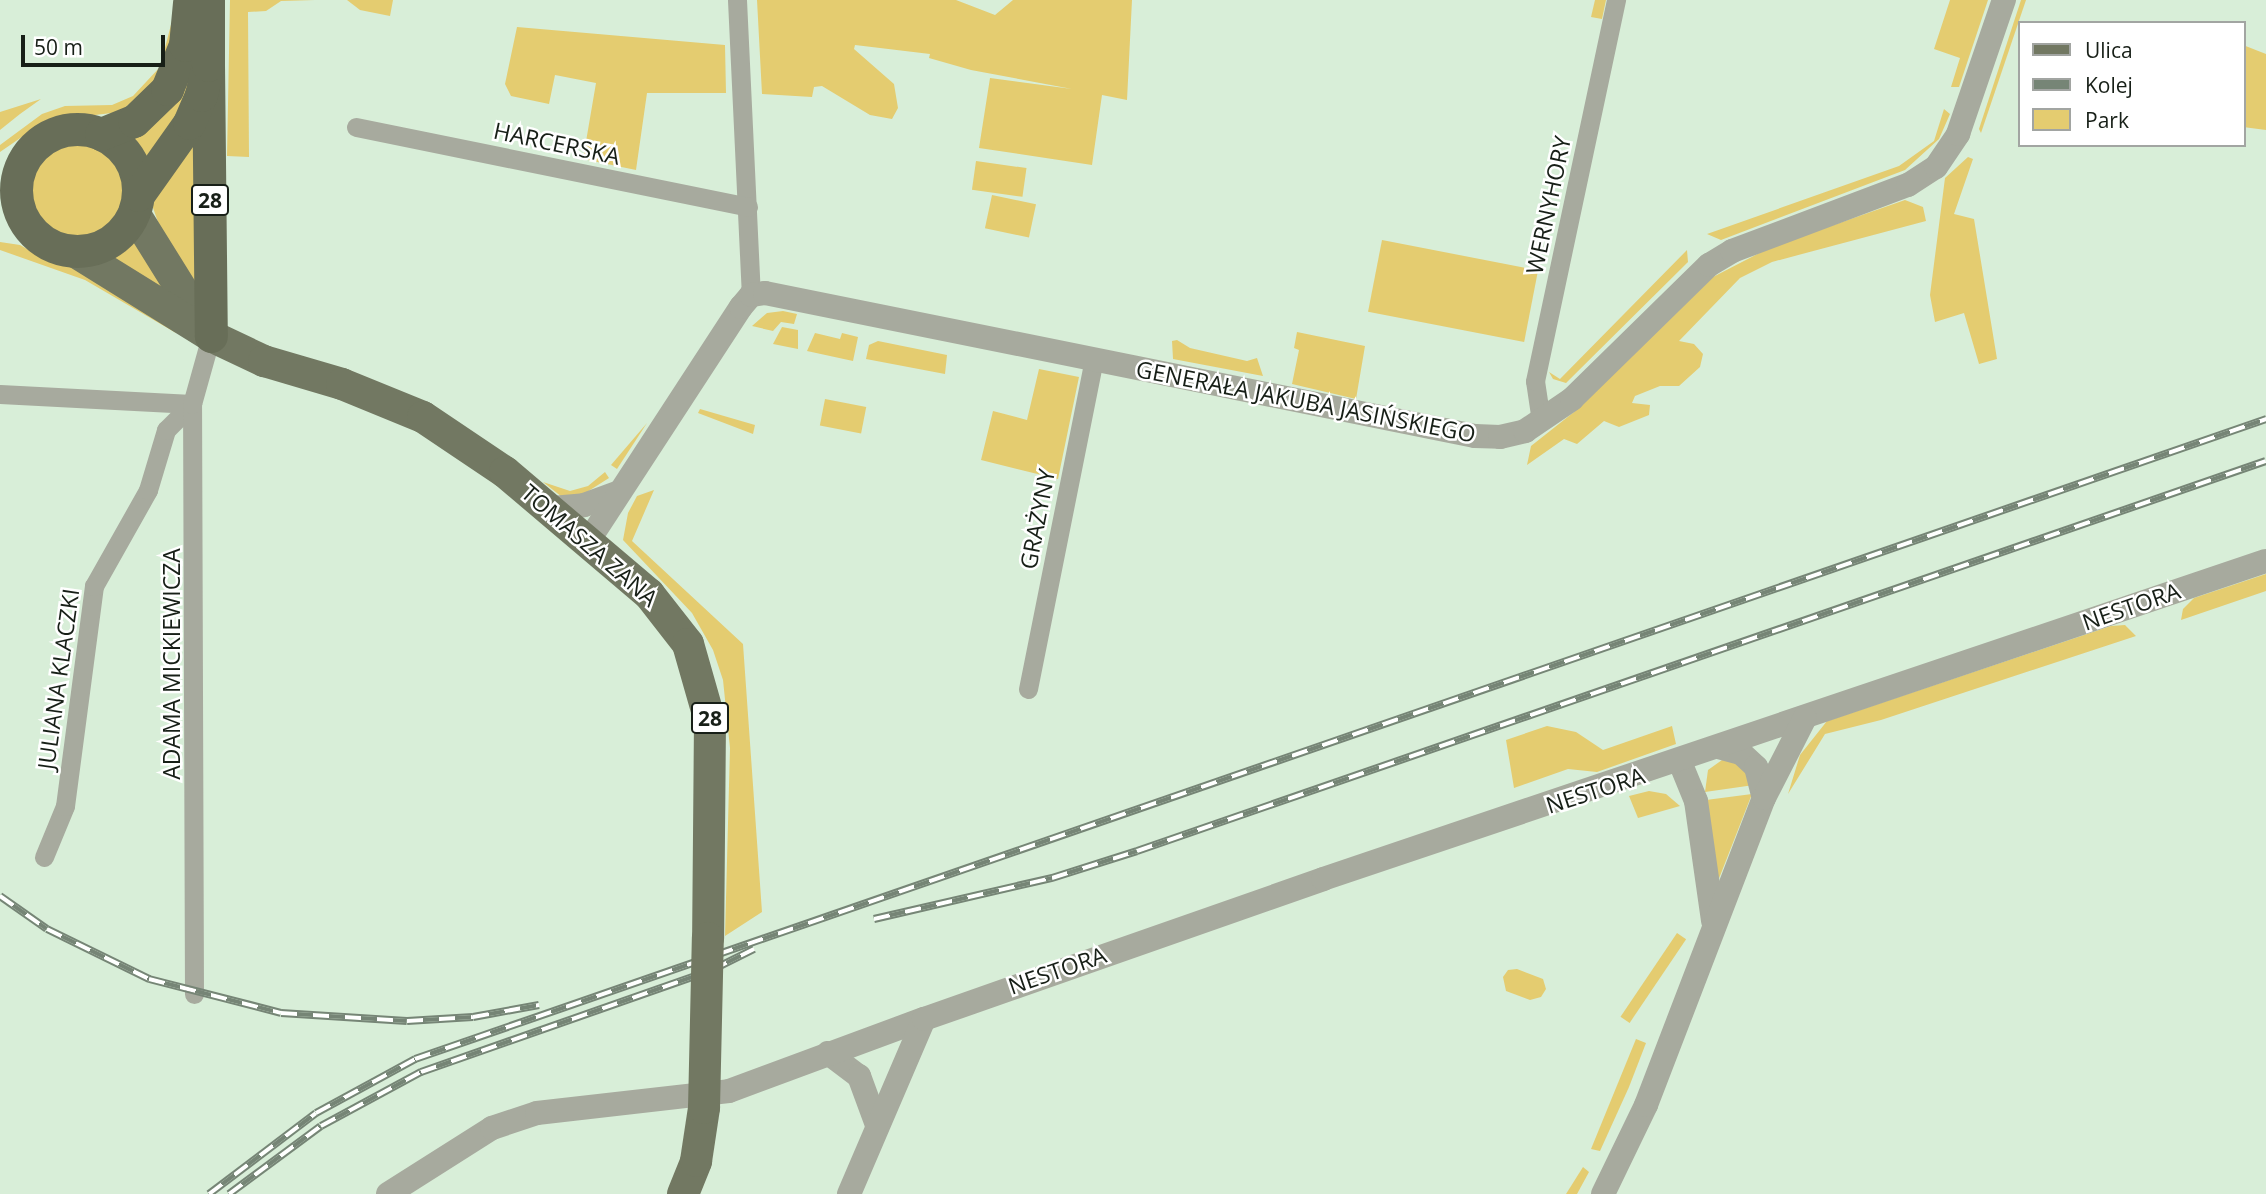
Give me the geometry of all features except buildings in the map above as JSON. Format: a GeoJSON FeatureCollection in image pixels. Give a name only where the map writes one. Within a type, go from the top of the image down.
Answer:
{"type":"FeatureCollection","features":[{"type":"Feature","properties":{"kind":"highway"},"geometry":{"type":"LineString","coordinates":[[0,168],[63,131],[101,134],[134,121],[167,89],[185,45],[189,0]]}},
{"type":"Feature","properties":{"kind":"highway","name":"28"},"geometry":{"type":"LineString","coordinates":[[208,0],[211,336]]}},
{"type":"Feature","properties":{"kind":"highway","name":"28"},"geometry":{"type":"LineString","coordinates":[[30,150],[16,186],[13,226],[46,243],[74,251],[95,249],[115,239],[189,123],[208,65]]}},
{"type":"Feature","properties":{"kind":"highway"},"geometry":{"type":"LineString","coordinates":[[101,134],[129,158],[136,204]]}},
{"type":"Feature","properties":{"kind":"main road"},"geometry":{"type":"LineString","coordinates":[[136,204],[211,336]]}},
{"type":"Feature","properties":{"kind":"main road","name":"TOMASZA ZANA"},"geometry":{"type":"LineString","coordinates":[[74,251],[211,336],[264,360],[342,384],[423,418],[475,449],[552,508],[672,619],[688,644],[705,691],[711,751],[704,1108],[696,1161],[683,1194]]}},
{"type":"Feature","properties":{"kind":"street"},"geometry":{"type":"LineString","coordinates":[[589,540],[751,295],[737,0]]}},
{"type":"Feature","properties":{"kind":"street","name":"WERNYHORY"},"geometry":{"type":"LineString","coordinates":[[1541,421],[1535,381],[1616,0]]}},
{"type":"Feature","properties":{"kind":"street","name":"GENERAŁA JAKUBA JASIŃSKIEGO"},"geometry":{"type":"LineString","coordinates":[[751,295],[789,296],[1475,436],[1500,437],[1541,421],[1572,399],[1709,265],[1732,251],[1908,186],[1936,167],[1958,134],[2004,0]]}},
{"type":"Feature","properties":{"kind":"street","name":"HARCERSKA"},"geometry":{"type":"LineString","coordinates":[[356,127],[748,207]]}},
{"type":"Feature","properties":{"kind":"street","name":"ADAMA MICKIEWICZA"},"geometry":{"type":"LineString","coordinates":[[194,994],[192,404],[211,336]]}},
{"type":"Feature","properties":{"kind":"street","name":"GRAŻYNY"},"geometry":{"type":"LineString","coordinates":[[1028,689],[1094,358]]}},
{"type":"Feature","properties":{"kind":"street"},"geometry":{"type":"LineString","coordinates":[[0,394],[192,404]]}},
{"type":"Feature","properties":{"kind":"street","name":"JULIANA KLACZKI"},"geometry":{"type":"LineString","coordinates":[[44,857],[65,806],[94,586],[148,490],[166,430],[192,404]]}},
{"type":"Feature","properties":{"kind":"street"},"geometry":{"type":"LineString","coordinates":[[552,508],[584,505],[619,492]]}},
{"type":"Feature","properties":{"kind":"street","name":"NESTORA"},"geometry":{"type":"LineString","coordinates":[[388,1194],[492,1128],[537,1113],[729,1091],[828,1053],[1323,879],[1680,762],[2266,561]]}},
{"type":"Feature","properties":{"kind":"street"},"geometry":{"type":"LineString","coordinates":[[1603,1194],[1646,1105],[1765,798],[1805,718]]}},
{"type":"Feature","properties":{"kind":"street"},"geometry":{"type":"LineString","coordinates":[[1718,747],[1741,753],[1756,767],[1765,798]]}},
{"type":"Feature","properties":{"kind":"street"},"geometry":{"type":"LineString","coordinates":[[1680,762],[1696,801],[1714,927]]}},
{"type":"Feature","properties":{"kind":"street"},"geometry":{"type":"LineString","coordinates":[[849,1194],[924,1019]]}},
{"type":"Feature","properties":{"kind":"street"},"geometry":{"type":"LineString","coordinates":[[828,1053],[859,1076],[877,1125]]}},
{"type":"Feature","properties":{"kind":"green space"},"geometry":{"type":"Polygon","coordinates":[[[230,0],[315,0],[281,1],[266,11],[248,12],[249,157],[227,156],[230,0]]]}},
{"type":"Feature","properties":{"kind":"green space"},"geometry":{"type":"Polygon","coordinates":[[[347,0],[393,0],[390,16],[360,10],[347,0]]]}},
{"type":"Feature","properties":{"kind":"green space"},"geometry":{"type":"Polygon","coordinates":[[[757,0],[956,0],[995,15],[1013,0],[1132,0],[1127,100],[1102,95],[1092,165],[979,148],[990,78],[1072,89],[971,70],[929,58],[930,54],[855,45],[854,49],[894,84],[898,108],[892,119],[870,115],[822,86],[814,87],[812,97],[762,94],[757,0]]]}},
{"type":"Feature","properties":{"kind":"green space"},"geometry":{"type":"Polygon","coordinates":[[[1595,0],[1606,0],[1602,19],[1591,17],[1595,0]]]}},
{"type":"Feature","properties":{"kind":"green space"},"geometry":{"type":"Polygon","coordinates":[[[1950,0],[1988,0],[1959,87],[1951,87],[1960,58],[1934,49],[1950,0]]]}},
{"type":"Feature","properties":{"kind":"green space"},"geometry":{"type":"Polygon","coordinates":[[[2021,0],[2026,0],[1981,133],[1979,129],[2021,0]]]}},
{"type":"Feature","properties":{"kind":"green space"},"geometry":{"type":"Polygon","coordinates":[[[173,17],[177,18],[162,77],[120,112],[45,121],[0,152],[0,145],[42,114],[65,106],[112,105],[133,96],[160,67],[173,17]]]}},
{"type":"Feature","properties":{"kind":"green space"},"geometry":{"type":"Polygon","coordinates":[[[517,27],[725,45],[726,93],[647,93],[636,170],[583,159],[596,83],[555,75],[549,104],[511,96],[505,84],[517,27]]]}},
{"type":"Feature","properties":{"kind":"green space"},"geometry":{"type":"Polygon","coordinates":[[[2245,46],[2266,54],[2266,130],[2245,127],[2245,46]]]}},
{"type":"Feature","properties":{"kind":"green space"},"geometry":{"type":"Polygon","coordinates":[[[196,53],[186,103],[149,164],[133,139],[196,53]]]}},
{"type":"Feature","properties":{"kind":"green space"},"geometry":{"type":"Polygon","coordinates":[[[41,99],[20,114],[0,130],[0,112],[41,99]]]}},
{"type":"Feature","properties":{"kind":"green space"},"geometry":{"type":"Polygon","coordinates":[[[1944,109],[1950,114],[1939,139],[1905,170],[1721,240],[1707,234],[1899,166],[1934,141],[1944,109]]]}},
{"type":"Feature","properties":{"kind":"green space"},"geometry":{"type":"Polygon","coordinates":[[[199,126],[197,285],[164,239],[152,205],[199,126]]]}},
{"type":"Feature","properties":{"kind":"green space"},"geometry":{"type":"Polygon","coordinates":[[[77,143],[95,146],[111,156],[121,172],[124,190],[121,208],[111,224],[95,234],[77,237],[59,234],[43,224],[33,208],[30,190],[33,172],[43,156],[59,146],[77,143]]]}},
{"type":"Feature","properties":{"kind":"green space"},"geometry":{"type":"Polygon","coordinates":[[[1968,157],[1973,159],[1954,214],[1974,219],[1997,359],[1979,364],[1964,313],[1935,322],[1930,295],[1945,178],[1968,157]]]}},
{"type":"Feature","properties":{"kind":"green space"},"geometry":{"type":"Polygon","coordinates":[[[976,161],[1027,168],[1022,197],[972,190],[976,161]]]}},
{"type":"Feature","properties":{"kind":"green space"},"geometry":{"type":"Polygon","coordinates":[[[992,195],[1036,204],[1029,238],[985,228],[992,195]]]}},
{"type":"Feature","properties":{"kind":"green space"},"geometry":{"type":"Polygon","coordinates":[[[1905,200],[1923,207],[1926,221],[1772,262],[1740,278],[1679,341],[1694,344],[1703,354],[1700,367],[1679,386],[1660,386],[1635,396],[1632,403],[1650,405],[1649,415],[1619,427],[1604,421],[1577,444],[1564,439],[1527,465],[1531,446],[1574,412],[1713,277],[1771,247],[1905,200]]]}},
{"type":"Feature","properties":{"kind":"green space"},"geometry":{"type":"Polygon","coordinates":[[[138,233],[185,306],[105,260],[138,233]]]}},
{"type":"Feature","properties":{"kind":"green space"},"geometry":{"type":"Polygon","coordinates":[[[1382,240],[1538,270],[1524,342],[1368,312],[1382,240]]]}},
{"type":"Feature","properties":{"kind":"green space"},"geometry":{"type":"Polygon","coordinates":[[[0,242],[20,245],[52,263],[71,265],[169,320],[176,333],[85,280],[0,250],[0,242]]]}},
{"type":"Feature","properties":{"kind":"green space"},"geometry":{"type":"Polygon","coordinates":[[[1687,250],[1688,262],[1566,383],[1553,379],[1549,372],[1560,379],[1687,250]]]}},
{"type":"Feature","properties":{"kind":"green space"},"geometry":{"type":"Polygon","coordinates":[[[783,311],[797,314],[794,324],[781,322],[773,331],[752,326],[767,313],[783,311]]]}},
{"type":"Feature","properties":{"kind":"green space"},"geometry":{"type":"Polygon","coordinates":[[[782,327],[798,330],[798,349],[773,344],[782,327]]]}},
{"type":"Feature","properties":{"kind":"green space"},"geometry":{"type":"Polygon","coordinates":[[[1297,332],[1365,346],[1356,399],[1292,384],[1299,350],[1294,348],[1297,332]]]}},
{"type":"Feature","properties":{"kind":"green space"},"geometry":{"type":"Polygon","coordinates":[[[815,333],[840,339],[842,333],[858,337],[853,361],[807,351],[815,333]]]}},
{"type":"Feature","properties":{"kind":"green space"},"geometry":{"type":"Polygon","coordinates":[[[1177,340],[1190,348],[1247,361],[1257,358],[1263,376],[1173,359],[1172,341],[1177,340]]]}},
{"type":"Feature","properties":{"kind":"green space"},"geometry":{"type":"Polygon","coordinates":[[[878,341],[947,355],[945,374],[866,359],[869,345],[878,341]]]}},
{"type":"Feature","properties":{"kind":"green space"},"geometry":{"type":"Polygon","coordinates":[[[1039,369],[1079,377],[1058,479],[981,460],[993,411],[1027,420],[1039,369]]]}},
{"type":"Feature","properties":{"kind":"green space"},"geometry":{"type":"Polygon","coordinates":[[[825,399],[866,407],[861,434],[820,426],[825,399]]]}},
{"type":"Feature","properties":{"kind":"green space"},"geometry":{"type":"Polygon","coordinates":[[[700,409],[755,425],[753,434],[698,413],[700,409]]]}},
{"type":"Feature","properties":{"kind":"green space"},"geometry":{"type":"Polygon","coordinates":[[[647,423],[617,469],[611,465],[647,423]]]}},
{"type":"Feature","properties":{"kind":"green space"},"geometry":{"type":"Polygon","coordinates":[[[605,472],[609,478],[579,497],[562,497],[543,482],[570,491],[588,486],[605,472]]]}},
{"type":"Feature","properties":{"kind":"green space"},"geometry":{"type":"Polygon","coordinates":[[[654,490],[632,541],[743,644],[762,912],[725,936],[730,748],[723,680],[713,650],[692,613],[623,540],[628,513],[637,496],[654,490]]]}},
{"type":"Feature","properties":{"kind":"green space"},"geometry":{"type":"Polygon","coordinates":[[[2266,574],[2266,591],[2181,620],[2183,609],[2194,598],[2266,574]]]}},
{"type":"Feature","properties":{"kind":"green space"},"geometry":{"type":"Polygon","coordinates":[[[2125,625],[2136,636],[1881,720],[1825,734],[1788,794],[1800,755],[1827,721],[2111,626],[2125,625]]]}},
{"type":"Feature","properties":{"kind":"green space"},"geometry":{"type":"Polygon","coordinates":[[[1547,726],[1576,732],[1603,750],[1672,726],[1676,744],[1597,772],[1568,769],[1514,788],[1506,740],[1547,726]]]}},
{"type":"Feature","properties":{"kind":"green space"},"geometry":{"type":"Polygon","coordinates":[[[1722,760],[1738,761],[1754,785],[1705,792],[1708,770],[1722,760]]]}},
{"type":"Feature","properties":{"kind":"green space"},"geometry":{"type":"Polygon","coordinates":[[[1649,791],[1666,794],[1680,806],[1638,818],[1629,796],[1649,791]]]}},
{"type":"Feature","properties":{"kind":"green space"},"geometry":{"type":"Polygon","coordinates":[[[1752,794],[1718,881],[1706,800],[1752,794]]]}},
{"type":"Feature","properties":{"kind":"green space"},"geometry":{"type":"Polygon","coordinates":[[[1677,933],[1686,939],[1630,1023],[1621,1017],[1677,933]]]}},
{"type":"Feature","properties":{"kind":"green space"},"geometry":{"type":"Polygon","coordinates":[[[1517,969],[1543,979],[1546,989],[1541,997],[1530,1000],[1506,991],[1503,977],[1508,970],[1517,969]]]}},
{"type":"Feature","properties":{"kind":"green space"},"geometry":{"type":"Polygon","coordinates":[[[1636,1039],[1646,1043],[1629,1087],[1600,1151],[1591,1149],[1636,1039]]]}},
{"type":"Feature","properties":{"kind":"green space"},"geometry":{"type":"Polygon","coordinates":[[[1583,1167],[1589,1172],[1577,1194],[1566,1194],[1583,1167]]]}},
{"type":"Feature","properties":{"kind":"railway"},"geometry":{"type":"LineString","coordinates":[[209,1194],[316,1113],[415,1059],[2266,419]]}},
{"type":"Feature","properties":{"kind":"railway"},"geometry":{"type":"LineString","coordinates":[[874,919],[1052,878],[1137,851],[2266,461]]}},
{"type":"Feature","properties":{"kind":"railway"},"geometry":{"type":"LineString","coordinates":[[0,896],[47,929],[149,979],[281,1013],[407,1021],[473,1017],[539,1005]]}},
{"type":"Feature","properties":{"kind":"railway"},"geometry":{"type":"LineString","coordinates":[[229,1194],[321,1126],[421,1072],[712,970],[754,949]]}}]}
